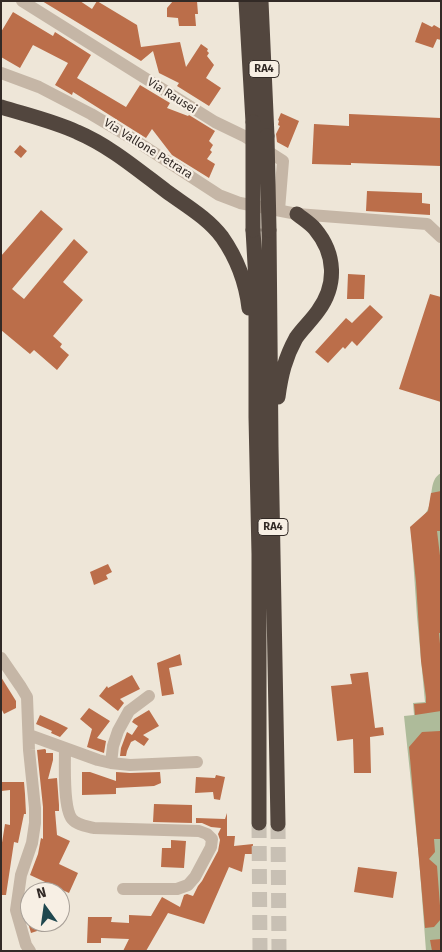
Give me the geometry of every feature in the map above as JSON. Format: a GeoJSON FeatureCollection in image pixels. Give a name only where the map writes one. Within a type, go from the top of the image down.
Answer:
{"type":"FeatureCollection","features":[{"type":"Feature","properties":{"kind":"highway","name":"RA4"},"geometry":{"type":"LineString","coordinates":[[246,1],[261,230],[271,446],[278,824]]}},
{"type":"Feature","properties":{"kind":"highway","name":"RA4"},"geometry":{"type":"LineString","coordinates":[[259,822],[256,281],[267,136],[261,1]]}},
{"type":"Feature","properties":{"kind":"highway"},"geometry":{"type":"LineString","coordinates":[[1,107],[80,132],[107,148],[206,220],[221,236],[238,267],[247,296],[256,356]]}},
{"type":"Feature","properties":{"kind":"highway"},"geometry":{"type":"LineString","coordinates":[[271,446],[281,374],[288,353],[297,336],[327,297],[332,275],[331,259],[325,245],[314,228],[297,214]]}},
{"type":"Feature","properties":{"kind":"street","name":"Via Rausei"},"geometry":{"type":"LineString","coordinates":[[22,1],[215,122],[244,136],[283,161],[279,210]]}},
{"type":"Feature","properties":{"kind":"street","name":"Via Vallone Petrara"},"geometry":{"type":"LineString","coordinates":[[1,73],[39,88],[91,114],[219,195],[240,203],[297,214],[427,224],[441,237]]}},
{"type":"Feature","properties":{"kind":"street"},"geometry":{"type":"LineString","coordinates":[[1,658],[27,697],[35,823],[32,843],[21,875],[16,910],[26,945],[30,951]]}},
{"type":"Feature","properties":{"kind":"street"},"geometry":{"type":"LineString","coordinates":[[111,763],[113,746],[118,731],[129,711],[149,696]]}},
{"type":"Feature","properties":{"kind":"street"},"geometry":{"type":"LineString","coordinates":[[29,735],[65,749],[111,763],[130,765],[196,762]]}},
{"type":"Feature","properties":{"kind":"street"},"geometry":{"type":"LineString","coordinates":[[65,749],[65,784],[68,809],[72,819],[80,824],[94,828],[199,831],[207,834],[212,839],[211,847],[195,877],[188,885],[177,889],[123,889]]}},
{"type":"Feature","properties":{"kind":"green space"},"geometry":{"type":"Polygon","coordinates":[[[441,473],[441,951],[426,951],[419,858],[404,716],[414,715],[413,703],[425,702],[411,529],[427,511],[434,480],[441,473]]]}},
{"type":"Feature","properties":{"kind":"building"},"geometry":{"type":"Polygon","coordinates":[[[42,1],[80,1],[92,9],[97,1],[137,25],[141,47],[180,42],[186,67],[201,44],[208,49],[209,53],[207,56],[214,65],[206,78],[221,88],[209,106],[177,86],[179,83],[159,73],[153,51],[141,61],[42,1]]]}},
{"type":"Feature","properties":{"kind":"building"},"geometry":{"type":"Polygon","coordinates":[[[173,1],[197,1],[198,14],[195,14],[196,26],[179,26],[178,18],[167,17],[167,8],[173,1]]]}},
{"type":"Feature","properties":{"kind":"building"},"geometry":{"type":"Polygon","coordinates":[[[13,12],[53,36],[55,32],[91,55],[77,78],[126,107],[140,85],[170,103],[167,108],[189,115],[215,131],[209,141],[213,145],[210,150],[212,152],[207,159],[215,164],[209,178],[172,155],[152,129],[146,138],[73,92],[72,95],[55,85],[68,63],[33,45],[20,68],[1,57],[1,32],[13,12]]]}},
{"type":"Feature","properties":{"kind":"building"},"geometry":{"type":"Polygon","coordinates":[[[422,22],[441,29],[441,40],[437,39],[433,48],[415,42],[422,22]]]}},
{"type":"Feature","properties":{"kind":"building"},"geometry":{"type":"Polygon","coordinates":[[[281,113],[299,121],[288,148],[277,142],[276,134],[280,126],[278,125],[278,120],[281,113]]]}},
{"type":"Feature","properties":{"kind":"building"},"geometry":{"type":"Polygon","coordinates":[[[349,114],[441,118],[441,166],[351,163],[351,165],[312,164],[314,124],[349,126],[349,114]]]}},
{"type":"Feature","properties":{"kind":"building"},"geometry":{"type":"Polygon","coordinates":[[[20,145],[27,151],[21,158],[14,152],[20,145]]]}},
{"type":"Feature","properties":{"kind":"building"},"geometry":{"type":"Polygon","coordinates":[[[367,191],[422,193],[422,203],[430,204],[430,215],[366,211],[367,191]]]}},
{"type":"Feature","properties":{"kind":"building"},"geometry":{"type":"Polygon","coordinates":[[[41,210],[63,229],[12,289],[24,299],[74,239],[88,252],[63,282],[83,300],[53,336],[62,344],[60,347],[69,355],[57,370],[34,350],[30,354],[1,330],[1,256],[41,210]]]}},
{"type":"Feature","properties":{"kind":"building"},"geometry":{"type":"Polygon","coordinates":[[[348,274],[365,275],[364,299],[347,299],[348,274]]]}},
{"type":"Feature","properties":{"kind":"building"},"geometry":{"type":"Polygon","coordinates":[[[430,294],[441,297],[441,402],[399,389],[430,294]]]}},
{"type":"Feature","properties":{"kind":"building"},"geometry":{"type":"Polygon","coordinates":[[[370,305],[383,317],[357,346],[352,341],[345,349],[343,347],[328,363],[315,352],[346,318],[352,323],[370,305]]]}},
{"type":"Feature","properties":{"kind":"building"},"geometry":{"type":"Polygon","coordinates":[[[441,491],[441,531],[437,531],[441,564],[441,633],[439,633],[441,711],[415,715],[414,704],[426,703],[426,697],[421,661],[410,527],[428,511],[431,493],[441,491]]]}},
{"type":"Feature","properties":{"kind":"building"},"geometry":{"type":"Polygon","coordinates":[[[108,564],[112,572],[106,575],[108,579],[94,585],[90,572],[108,564]]]}},
{"type":"Feature","properties":{"kind":"building"},"geometry":{"type":"Polygon","coordinates":[[[180,654],[182,665],[169,668],[174,694],[162,696],[157,663],[180,654]]]}},
{"type":"Feature","properties":{"kind":"building"},"geometry":{"type":"Polygon","coordinates":[[[368,672],[375,728],[383,727],[384,735],[370,737],[371,773],[354,773],[353,739],[337,741],[331,686],[352,684],[350,674],[368,672]]]}},
{"type":"Feature","properties":{"kind":"building"},"geometry":{"type":"Polygon","coordinates":[[[132,675],[140,689],[120,699],[124,703],[118,711],[99,696],[107,686],[108,688],[132,675]]]}},
{"type":"Feature","properties":{"kind":"building"},"geometry":{"type":"Polygon","coordinates":[[[1,677],[16,701],[16,708],[4,714],[1,708],[1,677]]]}},
{"type":"Feature","properties":{"kind":"building"},"geometry":{"type":"Polygon","coordinates":[[[89,708],[110,721],[97,738],[106,741],[104,753],[87,747],[92,729],[80,719],[89,708]]]}},
{"type":"Feature","properties":{"kind":"building"},"geometry":{"type":"Polygon","coordinates":[[[149,710],[159,726],[143,735],[149,739],[144,746],[135,740],[131,742],[126,756],[120,756],[127,732],[132,735],[138,726],[132,722],[149,710]]]}},
{"type":"Feature","properties":{"kind":"building"},"geometry":{"type":"Polygon","coordinates":[[[40,715],[68,728],[60,737],[51,733],[52,731],[36,724],[40,715]]]}},
{"type":"Feature","properties":{"kind":"building"},"geometry":{"type":"Polygon","coordinates":[[[440,731],[441,839],[434,839],[435,852],[429,859],[437,866],[441,919],[434,927],[425,928],[409,747],[422,732],[440,731]]]}},
{"type":"Feature","properties":{"kind":"building"},"geometry":{"type":"Polygon","coordinates":[[[45,749],[46,753],[53,753],[48,779],[57,778],[59,811],[55,811],[57,835],[70,841],[59,864],[78,873],[70,891],[70,882],[45,882],[30,875],[38,854],[41,838],[43,839],[43,807],[37,750],[45,749]]]}},
{"type":"Feature","properties":{"kind":"building"},"geometry":{"type":"Polygon","coordinates":[[[82,772],[90,772],[116,781],[116,772],[160,772],[161,783],[154,786],[116,788],[116,794],[82,795],[82,772]]]}},
{"type":"Feature","properties":{"kind":"building"},"geometry":{"type":"Polygon","coordinates":[[[216,775],[225,777],[220,800],[214,799],[213,792],[195,793],[196,777],[215,778],[216,775]]]}},
{"type":"Feature","properties":{"kind":"building"},"geometry":{"type":"Polygon","coordinates":[[[1,782],[24,782],[26,814],[24,814],[18,843],[14,842],[6,895],[1,895],[1,849],[5,824],[10,825],[10,790],[1,791],[1,782]]]}},
{"type":"Feature","properties":{"kind":"building"},"geometry":{"type":"Polygon","coordinates":[[[154,804],[192,805],[192,823],[153,822],[154,804]]]}},
{"type":"Feature","properties":{"kind":"building"},"geometry":{"type":"Polygon","coordinates":[[[227,813],[227,836],[235,836],[234,846],[253,844],[252,854],[245,854],[242,872],[229,867],[204,924],[168,913],[146,951],[123,951],[129,939],[101,938],[101,943],[87,943],[88,917],[112,917],[111,922],[129,923],[129,915],[151,916],[162,897],[180,907],[184,895],[193,896],[218,851],[220,840],[218,834],[221,828],[196,823],[196,818],[225,819],[227,813]]]}},
{"type":"Feature","properties":{"kind":"building"},"geometry":{"type":"Polygon","coordinates":[[[171,840],[186,841],[184,868],[161,867],[162,848],[171,848],[171,840]]]}},
{"type":"Feature","properties":{"kind":"building"},"geometry":{"type":"Polygon","coordinates":[[[358,867],[397,872],[393,898],[354,892],[358,867]]]}},
{"type":"Feature","properties":{"kind":"building"},"geometry":{"type":"Polygon","coordinates":[[[441,939],[441,951],[432,951],[430,940],[441,939]]]}},
{"type":"Feature","properties":{"kind":"tunnel"},"geometry":{"type":"LineString","coordinates":[[259,823],[260,951]]}},
{"type":"Feature","properties":{"kind":"tunnel"},"geometry":{"type":"LineString","coordinates":[[278,824],[279,951]]}}]}
